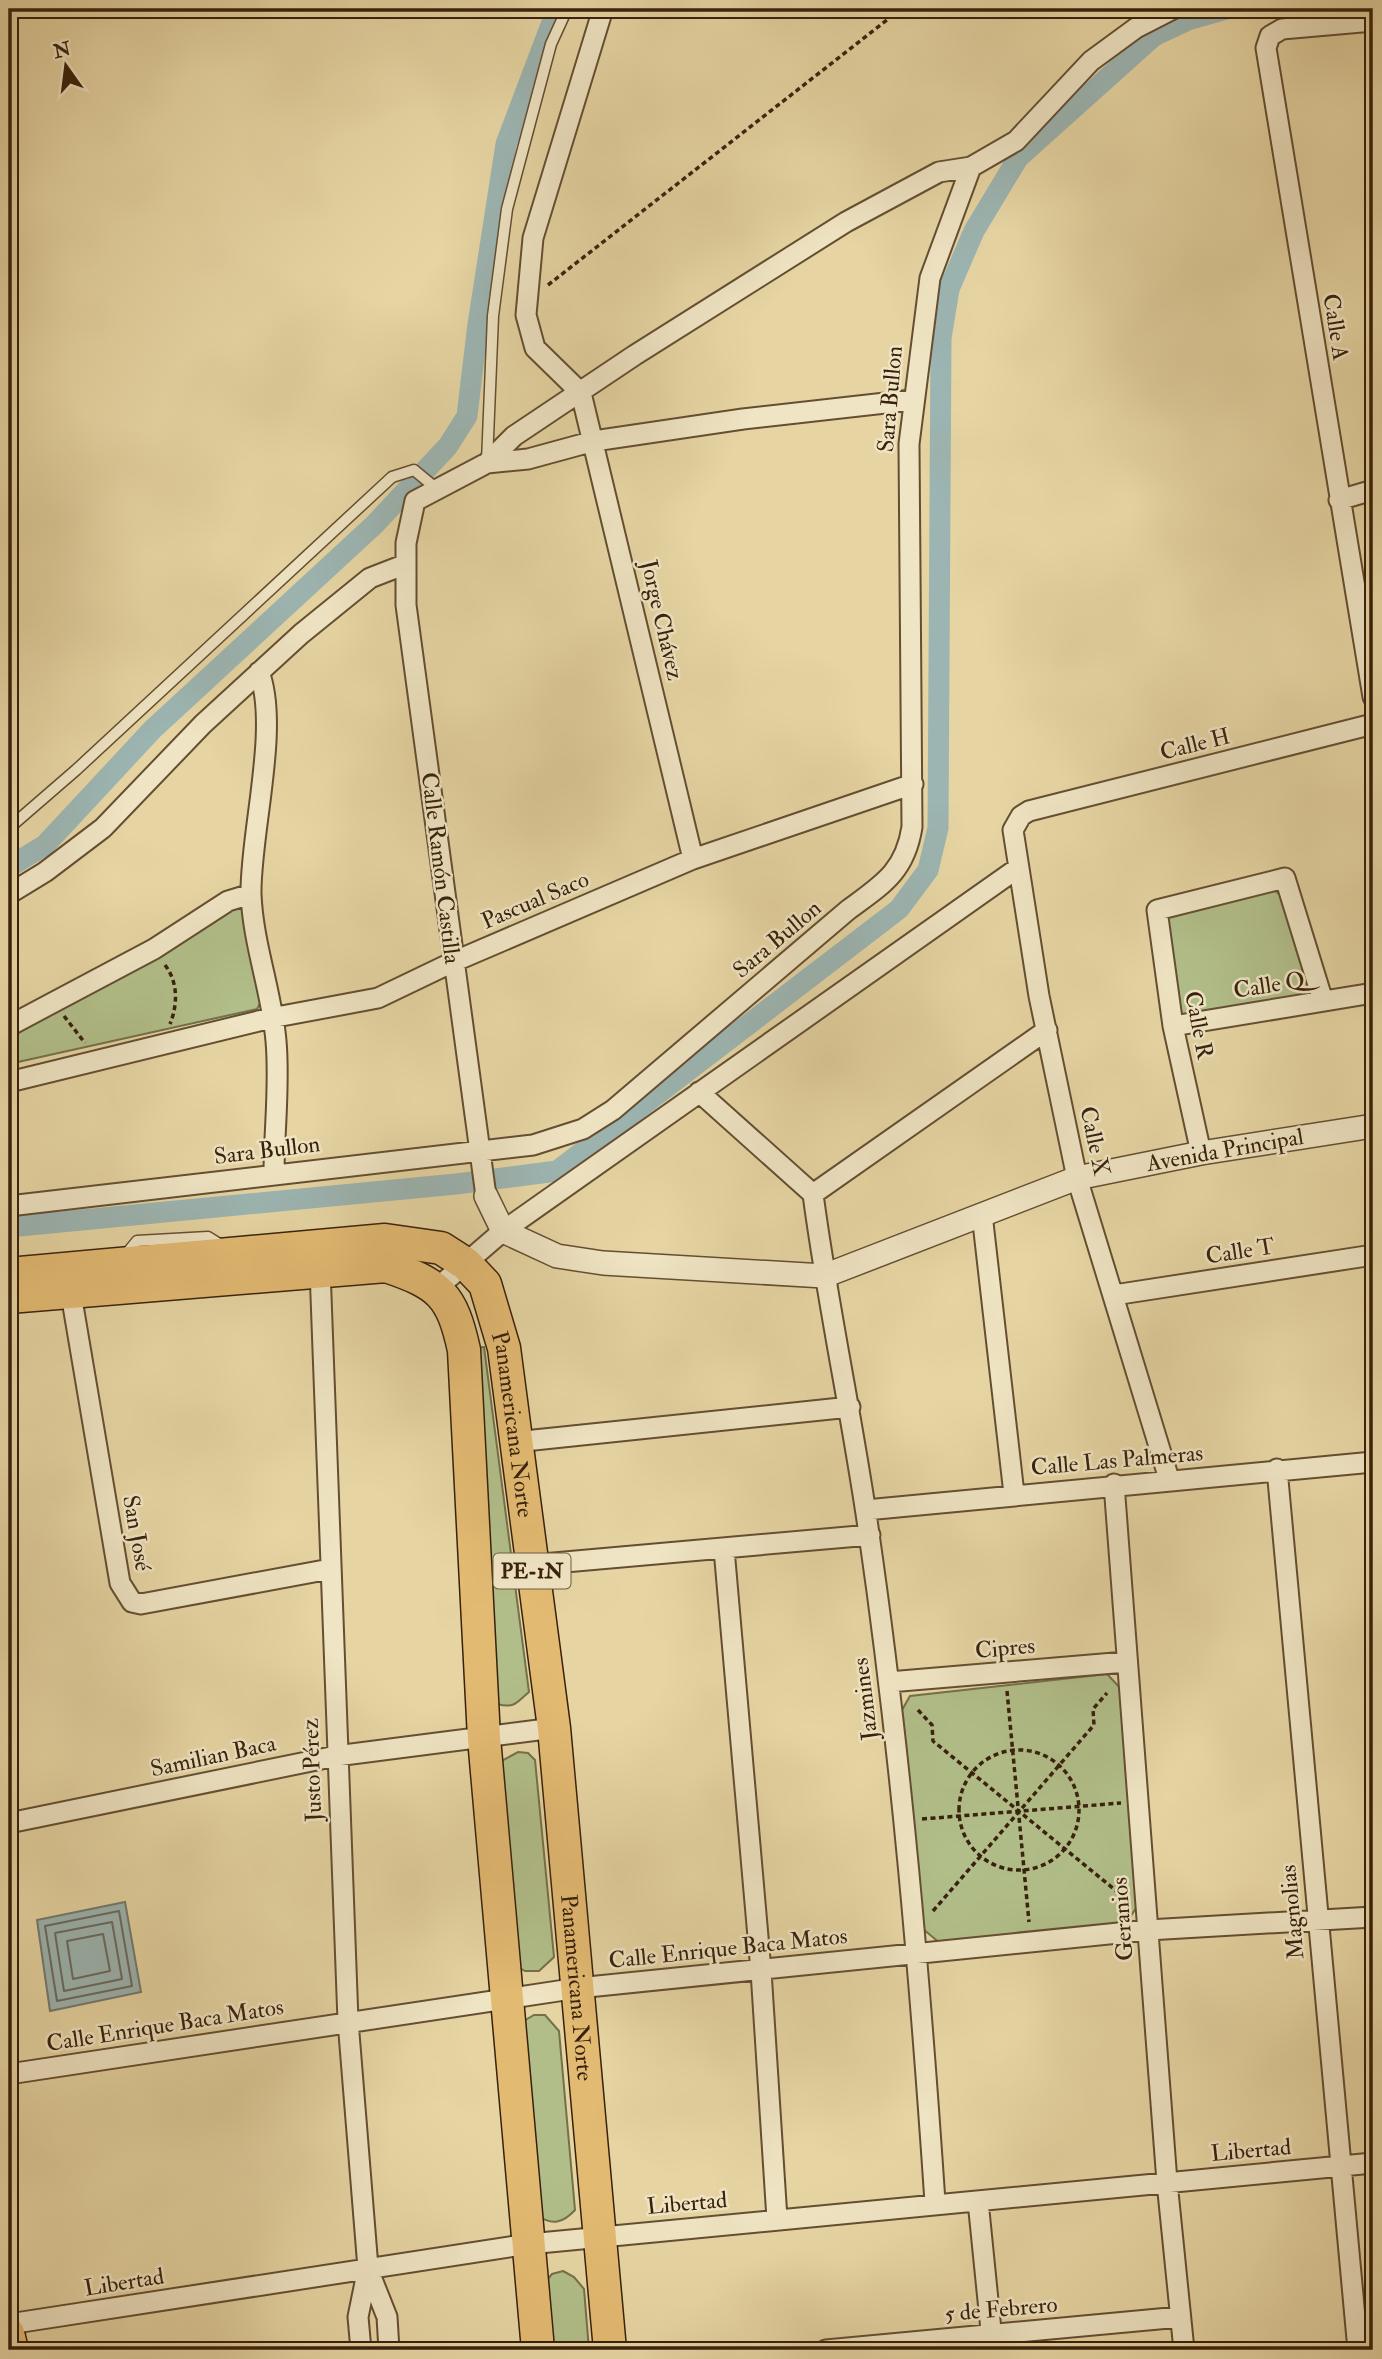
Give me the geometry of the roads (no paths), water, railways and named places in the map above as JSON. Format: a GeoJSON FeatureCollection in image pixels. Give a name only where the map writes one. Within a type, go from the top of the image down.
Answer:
{"type":"FeatureCollection","features":[{"type":"Feature","properties":{"kind":"highway","name":"Panamericana Norte"},"geometry":{"type":"LineString","coordinates":[[9,1297],[119,1265],[385,1240],[441,1248],[466,1264],[485,1284],[495,1310],[504,1348],[554,1728],[610,2350]]}},
{"type":"Feature","properties":{"kind":"highway","name":"Panamericana Norte"},"geometry":{"type":"LineString","coordinates":[[9,1274],[68,1281],[386,1265],[418,1276],[436,1288],[456,1314],[464,1350],[484,1738],[509,1996],[538,2350]]}},
{"type":"Feature","properties":{"kind":"main road"},"geometry":{"type":"LineString","coordinates":[[9,2333],[13,2350]]}},
{"type":"Feature","properties":{"kind":"street"},"geometry":{"type":"LineString","coordinates":[[581,393],[536,348],[526,315],[533,238],[603,9]]}},
{"type":"Feature","properties":{"kind":"street"},"geometry":{"type":"LineString","coordinates":[[487,463],[513,436],[846,222],[939,172],[971,167],[1016,141],[1071,80],[1112,43],[1173,9]]}},
{"type":"Feature","properties":{"kind":"street","name":"Calle A"},"geometry":{"type":"LineString","coordinates":[[1373,21],[1282,29],[1270,36],[1266,48],[1373,697]]}},
{"type":"Feature","properties":{"kind":"street","name":"Sara Bullon"},"geometry":{"type":"LineString","coordinates":[[9,1205],[274,1174],[480,1156],[533,1145],[583,1129],[613,1110],[848,910],[889,880],[906,855],[910,840],[913,784],[909,444],[912,400],[930,278],[971,167]]}},
{"type":"Feature","properties":{"kind":"street","name":"Jorge Chávez"},"geometry":{"type":"LineString","coordinates":[[581,393],[693,859]]}},
{"type":"Feature","properties":{"kind":"street"},"geometry":{"type":"LineString","coordinates":[[431,484],[487,463],[528,459],[594,441],[743,419],[912,400]]}},
{"type":"Feature","properties":{"kind":"street","name":"Calle Ramón Castilla"},"geometry":{"type":"LineString","coordinates":[[431,484],[415,501],[406,543],[406,605],[486,1196],[503,1231]]}},
{"type":"Feature","properties":{"kind":"street"},"geometry":{"type":"LineString","coordinates":[[1339,500],[1373,490]]}},
{"type":"Feature","properties":{"kind":"street"},"geometry":{"type":"LineString","coordinates":[[9,894],[45,872],[103,828],[203,724],[301,634],[370,578],[406,564]]}},
{"type":"Feature","properties":{"kind":"street"},"geometry":{"type":"LineString","coordinates":[[259,672],[263,684],[265,725],[251,894],[276,1041],[274,1174]]}},
{"type":"Feature","properties":{"kind":"street","name":"Calle H"},"geometry":{"type":"LineString","coordinates":[[1029,811],[1373,724]]}},
{"type":"Feature","properties":{"kind":"street","name":"Pascual Saco"},"geometry":{"type":"LineString","coordinates":[[9,1082],[271,1018],[378,998],[453,962],[693,859],[913,784]]}},
{"type":"Feature","properties":{"kind":"street","name":"Calle X"},"geometry":{"type":"LineString","coordinates":[[1029,811],[1021,816],[1013,830],[1047,1030],[1077,1178],[1168,1479]]}},
{"type":"Feature","properties":{"kind":"street"},"geometry":{"type":"LineString","coordinates":[[436,1288],[503,1231],[1018,868]]}},
{"type":"Feature","properties":{"kind":"street","name":"Calle R"},"geometry":{"type":"LineString","coordinates":[[1201,1153],[1173,1026],[1156,914],[1160,906],[1285,878],[1323,1002]]}},
{"type":"Feature","properties":{"kind":"street"},"geometry":{"type":"LineString","coordinates":[[9,1026],[154,949],[228,901],[251,894]]}},
{"type":"Feature","properties":{"kind":"street","name":"Calle Q"},"geometry":{"type":"LineString","coordinates":[[1173,1026],[1373,993]]}},
{"type":"Feature","properties":{"kind":"street"},"geometry":{"type":"LineString","coordinates":[[699,1093],[813,1194],[1047,1030]]}},
{"type":"Feature","properties":{"kind":"street","name":"Avenida Principal"},"geometry":{"type":"LineString","coordinates":[[824,1276],[1077,1178],[1201,1153],[1373,1126]]}},
{"type":"Feature","properties":{"kind":"street","name":"Jazmines"},"geometry":{"type":"LineString","coordinates":[[813,1194],[824,1276],[850,1407],[870,1535],[889,1682],[918,1954],[934,2202]]}},
{"type":"Feature","properties":{"kind":"street"},"geometry":{"type":"LineString","coordinates":[[982,1214],[1014,1494]]}},
{"type":"Feature","properties":{"kind":"street"},"geometry":{"type":"LineString","coordinates":[[503,1231],[538,1249],[579,1261],[824,1276]]}},
{"type":"Feature","properties":{"kind":"street","name":"Calle T"},"geometry":{"type":"LineString","coordinates":[[1114,1295],[1373,1255]]}},
{"type":"Feature","properties":{"kind":"street","name":"Justo Pérez"},"geometry":{"type":"LineString","coordinates":[[320,1269],[336,1756],[348,2021],[368,2268],[358,2317],[361,2350]]}},
{"type":"Feature","properties":{"kind":"street","name":"San José"},"geometry":{"type":"LineString","coordinates":[[68,1281],[120,1583],[132,1602],[141,1604],[330,1569]]}},
{"type":"Feature","properties":{"kind":"street"},"geometry":{"type":"LineString","coordinates":[[515,1442],[850,1407]]}},
{"type":"Feature","properties":{"kind":"street","name":"Calle Las Palmeras"},"geometry":{"type":"LineString","coordinates":[[866,1510],[1114,1484],[1373,1462]]}},
{"type":"Feature","properties":{"kind":"street","name":"Magnolias"},"geometry":{"type":"LineString","coordinates":[[1277,1469],[1341,2166],[1365,2327],[1358,2350]]}},
{"type":"Feature","properties":{"kind":"street","name":"Geranios"},"geometry":{"type":"LineString","coordinates":[[1114,1484],[1167,2182],[1184,2350]]}},
{"type":"Feature","properties":{"kind":"street"},"geometry":{"type":"LineString","coordinates":[[531,1565],[870,1535]]}},
{"type":"Feature","properties":{"kind":"street"},"geometry":{"type":"LineString","coordinates":[[724,1549],[761,1971],[778,2220]]}},
{"type":"Feature","properties":{"kind":"street","name":"Cipres"},"geometry":{"type":"LineString","coordinates":[[889,1682],[1126,1662]]}},
{"type":"Feature","properties":{"kind":"street","name":"Samilian Baca"},"geometry":{"type":"LineString","coordinates":[[9,1823],[336,1756],[554,1728]]}},
{"type":"Feature","properties":{"kind":"street","name":"Calle Enrique Baca Matos"},"geometry":{"type":"LineString","coordinates":[[9,2074],[509,1996],[578,1988],[1148,1930],[1373,1917]]}},
{"type":"Feature","properties":{"kind":"street","name":"Libertad"},"geometry":{"type":"LineString","coordinates":[[9,2324],[529,2244],[934,2202],[978,2201],[1373,2163]]}},
{"type":"Feature","properties":{"kind":"street"},"geometry":{"type":"LineString","coordinates":[[978,2201],[992,2343]]}},
{"type":"Feature","properties":{"kind":"street","name":"Justo Pérez"},"geometry":{"type":"LineString","coordinates":[[368,2268],[387,2317],[389,2350]]}},
{"type":"Feature","properties":{"kind":"street","name":"5 de Febrero"},"geometry":{"type":"LineString","coordinates":[[826,2350],[992,2343],[1180,2317]]}},
{"type":"Feature","properties":{"kind":"lane"},"geometry":{"type":"LineString","coordinates":[[487,463],[493,316],[507,209],[551,44],[567,9]]}},
{"type":"Feature","properties":{"kind":"lane"},"geometry":{"type":"LineString","coordinates":[[9,828],[76,770],[392,477],[414,470],[431,484]]}},
{"type":"Feature","properties":{"kind":"water"},"geometry":{"type":"Polygon","coordinates":[[[125,1902],[141,1992],[50,2011],[37,1920],[125,1902]]]}},
{"type":"Feature","properties":{"kind":"waterway"},"geometry":{"type":"LineString","coordinates":[[9,867],[45,845],[153,729],[374,525],[448,446],[467,416],[478,324],[506,144],[557,9]]}},
{"type":"Feature","properties":{"kind":"waterway"},"geometry":{"type":"LineString","coordinates":[[9,1227],[456,1184],[557,1171],[899,909],[928,870],[938,828],[941,338],[949,289],[974,231],[1018,158],[1154,36],[1188,20],[1227,9]]}}]}
